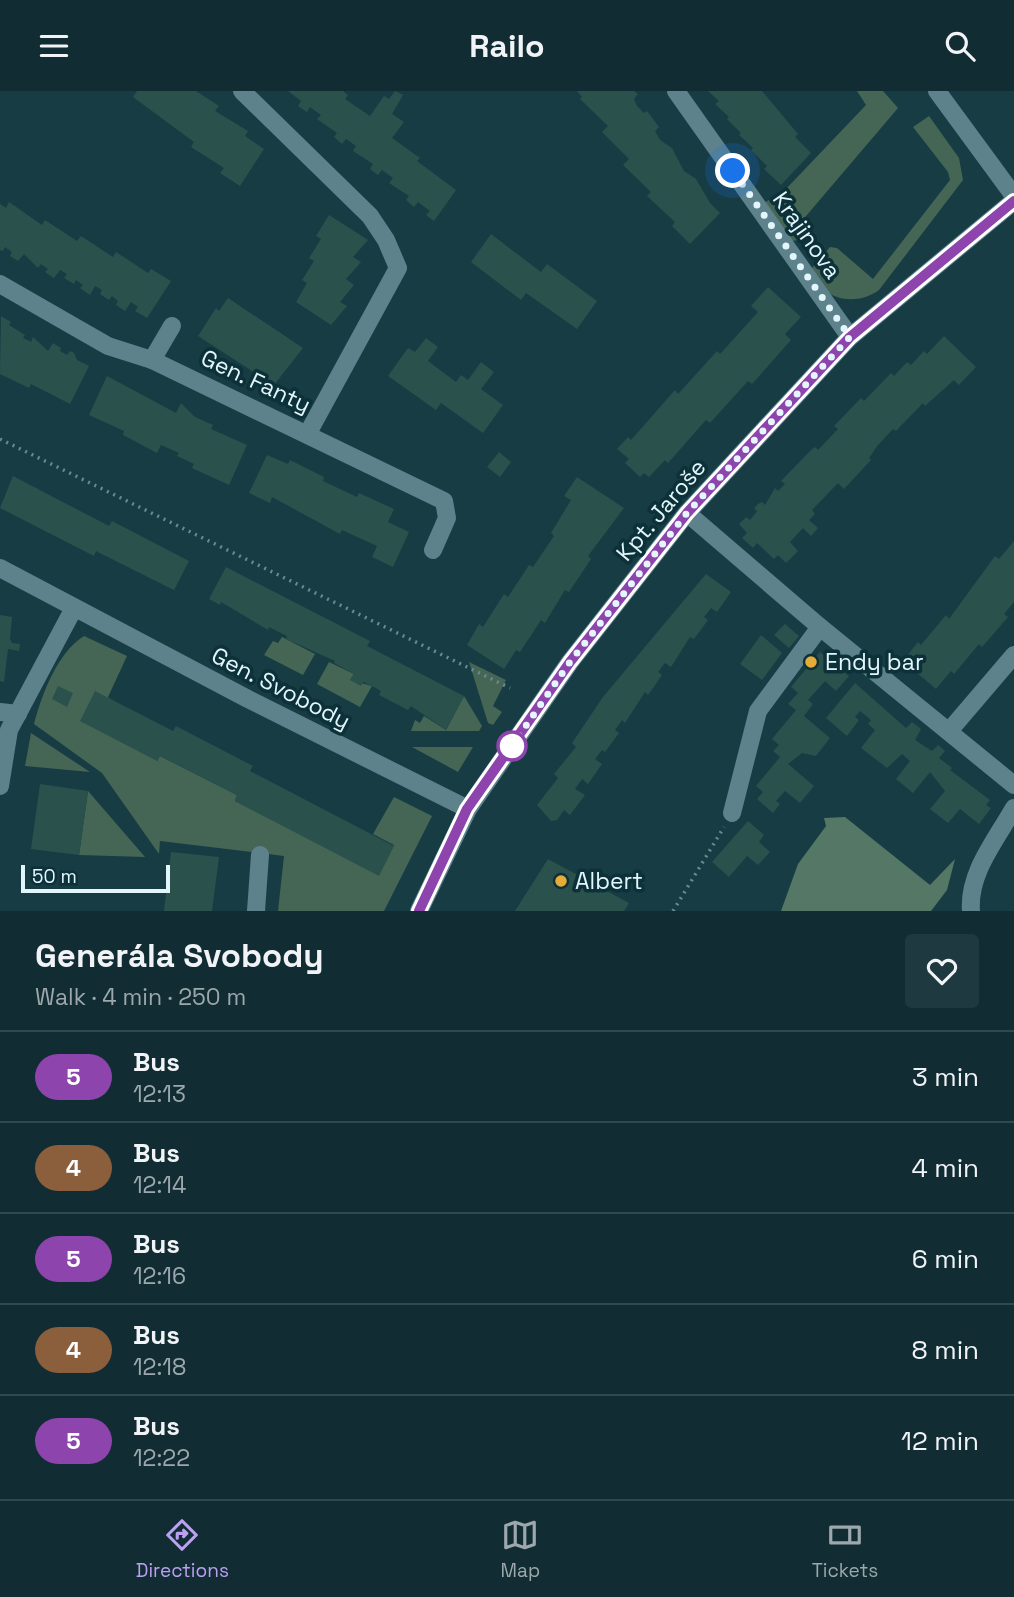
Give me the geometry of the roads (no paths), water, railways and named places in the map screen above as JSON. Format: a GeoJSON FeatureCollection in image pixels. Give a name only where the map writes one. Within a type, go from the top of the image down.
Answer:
{"type":"FeatureCollection","features":[{"type":"Feature","properties":{"kind":"street"},"geometry":{"type":"LineString","coordinates":[[242,91],[370,216],[386,240],[398,268],[308,433]]}},
{"type":"Feature","properties":{"kind":"street","name":"Krajinova"},"geometry":{"type":"LineString","coordinates":[[676,91],[850,337]]}},
{"type":"Feature","properties":{"kind":"street"},"geometry":{"type":"LineString","coordinates":[[937,91],[1014,196]]}},
{"type":"Feature","properties":{"kind":"street","name":"Kpt. Jaroše"},"geometry":{"type":"LineString","coordinates":[[419,911],[467,809],[570,662],[687,513],[850,337],[1014,201]]}},
{"type":"Feature","properties":{"kind":"street","name":"Gen. Fanty"},"geometry":{"type":"LineString","coordinates":[[0,284],[108,346],[152,360],[444,501],[447,518],[433,550]]}},
{"type":"Feature","properties":{"kind":"street"},"geometry":{"type":"LineString","coordinates":[[152,360],[172,326]]}},
{"type":"Feature","properties":{"kind":"street"},"geometry":{"type":"LineString","coordinates":[[687,513],[820,627],[950,730],[1014,785]]}},
{"type":"Feature","properties":{"kind":"street","name":"Gen. Svobody"},"geometry":{"type":"LineString","coordinates":[[0,568],[248,699],[467,809]]}},
{"type":"Feature","properties":{"kind":"street"},"geometry":{"type":"LineString","coordinates":[[0,786],[9,713],[74,608]]}},
{"type":"Feature","properties":{"kind":"street"},"geometry":{"type":"LineString","coordinates":[[732,813],[758,711],[820,627]]}},
{"type":"Feature","properties":{"kind":"street"},"geometry":{"type":"LineString","coordinates":[[950,730],[1014,655]]}},
{"type":"Feature","properties":{"kind":"street"},"geometry":{"type":"LineString","coordinates":[[971,911],[970,896],[974,877],[1014,808]]}},
{"type":"Feature","properties":{"kind":"street"},"geometry":{"type":"LineString","coordinates":[[257,911],[260,855]]}},
{"type":"Feature","properties":{"kind":"place","name":"Endy bar"},"geometry":{"type":"Point","coordinates":[811,662]}},
{"type":"Feature","properties":{"kind":"place","name":"Albert"},"geometry":{"type":"Point","coordinates":[561,881]}}]}
